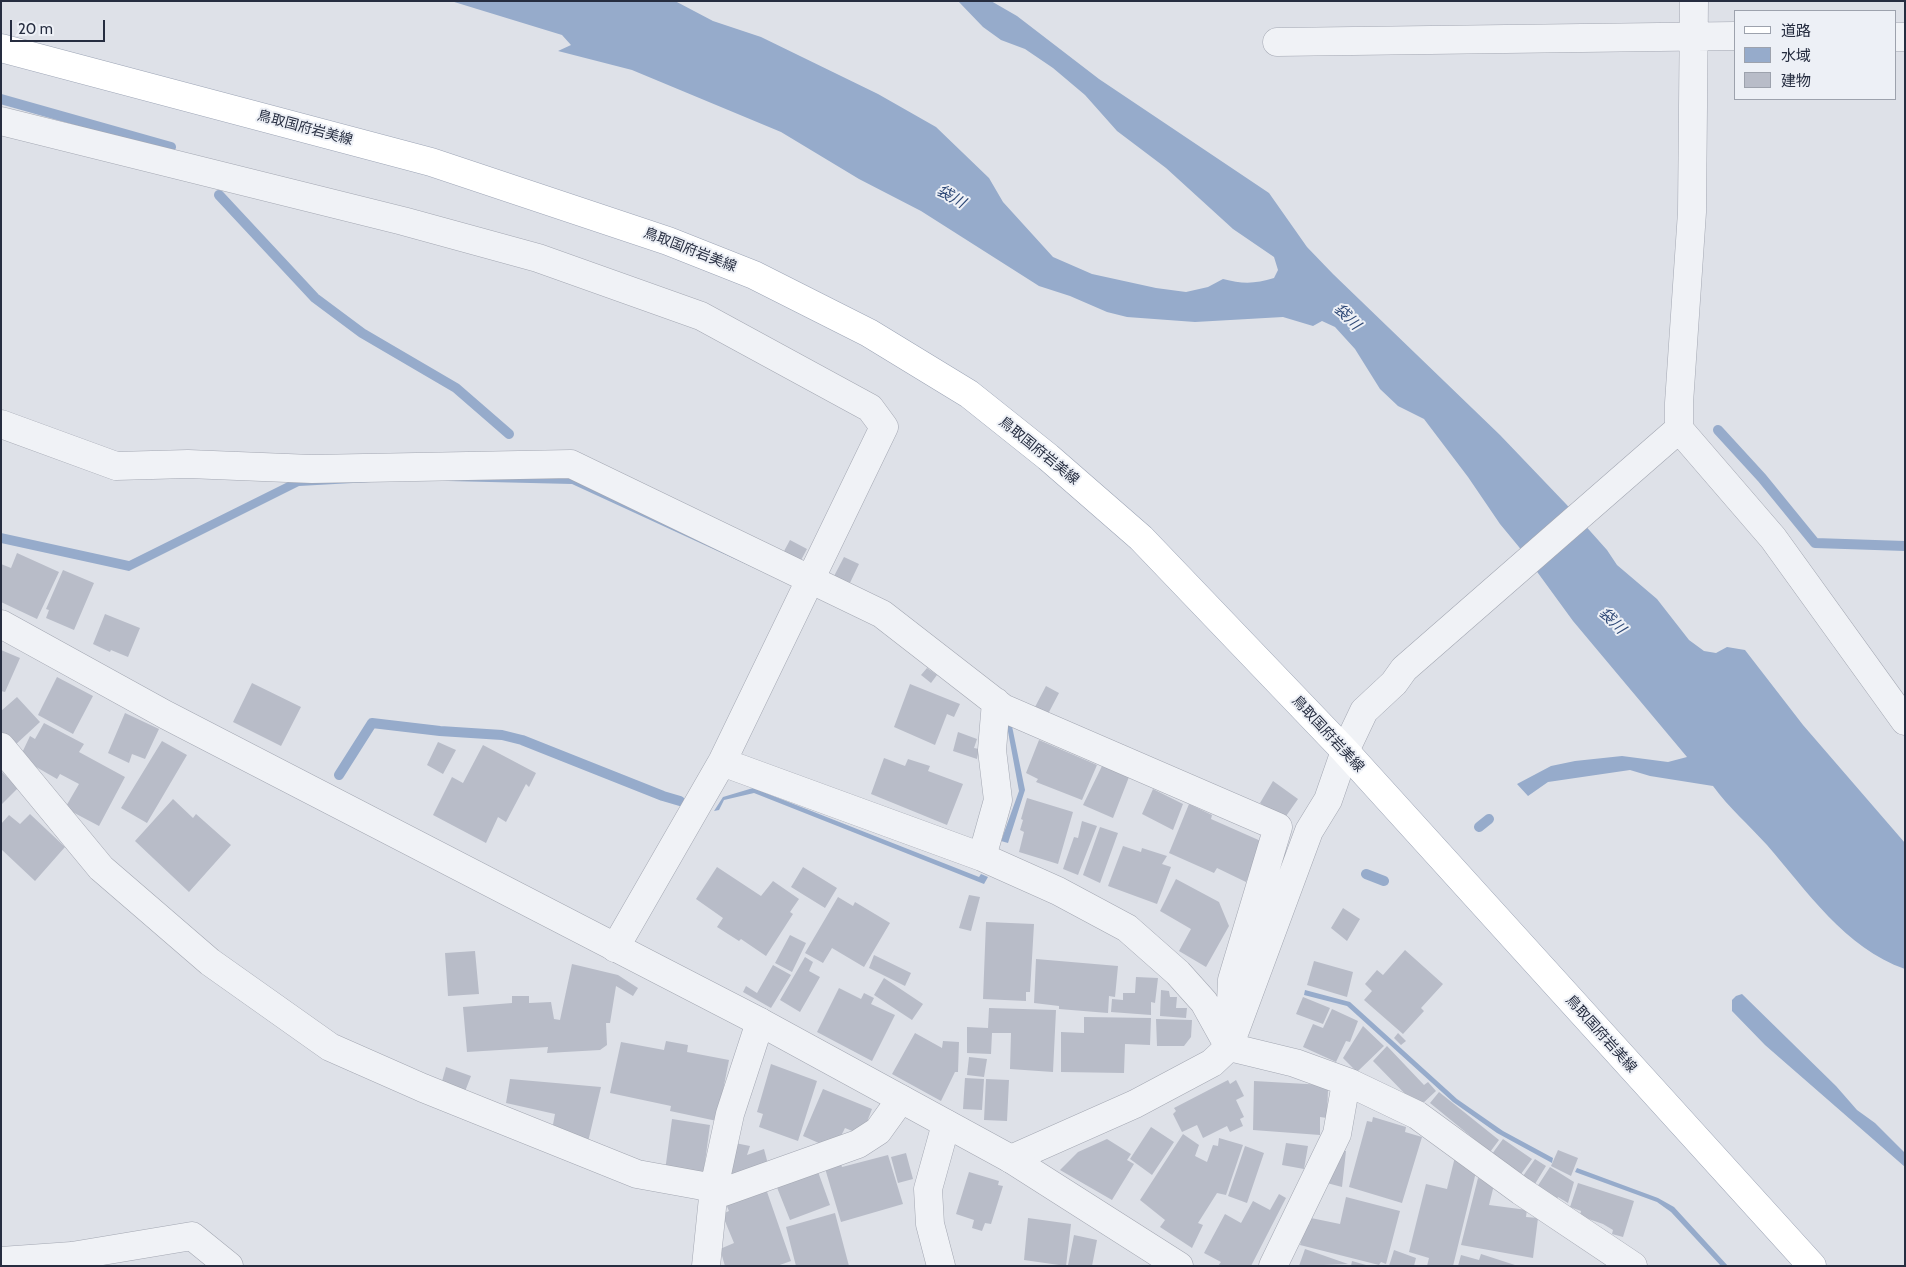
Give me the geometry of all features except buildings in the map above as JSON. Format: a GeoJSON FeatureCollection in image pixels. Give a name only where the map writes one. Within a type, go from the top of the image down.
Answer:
{"type":"FeatureCollection","features":[{"type":"Feature","properties":{"kind":"main road","name":"鳥取国府岩美線"},"geometry":{"type":"LineString","coordinates":[[1,48],[432,162],[668,240],[754,275],[869,333],[968,394],[1048,457],[1126,525],[1345,751],[1812,1266]]}},
{"type":"Feature","properties":{"kind":"street"},"geometry":{"type":"LineString","coordinates":[[1694,1],[1692,212],[1679,403],[1679,429],[1773,538],[1905,721]]}},
{"type":"Feature","properties":{"kind":"street"},"geometry":{"type":"LineString","coordinates":[[1277,42],[1694,35],[1734,36]]}},
{"type":"Feature","properties":{"kind":"street"},"geometry":{"type":"LineString","coordinates":[[1,121],[403,220],[538,258],[701,316],[870,408],[884,427],[722,762],[615,948]]}},
{"type":"Feature","properties":{"kind":"street"},"geometry":{"type":"LineString","coordinates":[[1,424],[116,466],[188,464],[312,469],[571,464],[882,614],[1003,708],[1278,826],[1232,980],[1229,1046]]}},
{"type":"Feature","properties":{"kind":"street"},"geometry":{"type":"LineString","coordinates":[[1011,1159],[1157,1092],[1212,1063],[1229,1046],[1309,831],[1328,800],[1345,751],[1364,711],[1394,683],[1404,669],[1679,429]]}},
{"type":"Feature","properties":{"kind":"street"},"geometry":{"type":"LineString","coordinates":[[1,624],[166,715],[760,1022],[1011,1159],[1179,1266]]}},
{"type":"Feature","properties":{"kind":"street"},"geometry":{"type":"LineString","coordinates":[[982,857],[998,800],[992,750],[996,702]]}},
{"type":"Feature","properties":{"kind":"street"},"geometry":{"type":"LineString","coordinates":[[1,747],[102,868],[210,962],[330,1047],[423,1088],[637,1174],[713,1192],[858,1144],[878,1131],[900,1099]]}},
{"type":"Feature","properties":{"kind":"street"},"geometry":{"type":"LineString","coordinates":[[722,762],[982,857],[1058,891],[1127,928],[1178,973],[1204,1002],[1229,1046],[1295,1063],[1346,1083],[1417,1115],[1521,1190],[1633,1266]]}},
{"type":"Feature","properties":{"kind":"street"},"geometry":{"type":"LineString","coordinates":[[706,1266],[713,1192],[730,1114],[760,1022]]}},
{"type":"Feature","properties":{"kind":"street"},"geometry":{"type":"LineString","coordinates":[[1273,1266],[1337,1134],[1346,1083]]}},
{"type":"Feature","properties":{"kind":"street"},"geometry":{"type":"LineString","coordinates":[[941,1266],[930,1224],[928,1189],[946,1124]]}},
{"type":"Feature","properties":{"kind":"street"},"geometry":{"type":"LineString","coordinates":[[1,1261],[72,1256],[192,1236],[229,1266]]}},
{"type":"Feature","properties":{"kind":"water","name":"袋川"},"geometry":{"type":"Polygon","coordinates":[[[451,1],[675,1],[713,21],[761,37],[878,94],[936,127],[989,178],[1003,202],[1053,257],[1092,274],[1156,288],[1186,292],[1208,287],[1223,279],[1248,283],[1274,278],[1278,270],[1274,257],[1233,229],[1166,168],[1117,131],[1085,95],[1053,68],[1025,49],[1001,40],[983,27],[958,1],[991,1],[1017,16],[1099,79],[1269,193],[1307,247],[1500,435],[1566,504],[1607,550],[1617,565],[1657,599],[1689,640],[1704,651],[1716,653],[1727,647],[1745,650],[1803,725],[1905,843],[1905,969],[1883,960],[1864,947],[1828,916],[1713,786],[1650,776],[1630,770],[1548,782],[1528,796],[1517,784],[1551,766],[1575,761],[1622,756],[1668,762],[1687,757],[1573,621],[1424,419],[1398,406],[1380,389],[1355,349],[1335,327],[1322,321],[1313,326],[1283,317],[1195,322],[1127,317],[1107,312],[1070,296],[1039,286],[921,211],[859,179],[781,132],[632,70],[558,51],[571,45],[562,35],[451,1]]]}},
{"type":"Feature","properties":{"kind":"water"},"geometry":{"type":"Polygon","coordinates":[[[577,474],[874,623],[572,484],[407,480],[299,486],[129,571],[1,543],[1,533],[129,561],[298,477],[577,474]]]}},
{"type":"Feature","properties":{"kind":"water"},"geometry":{"type":"Polygon","coordinates":[[[1003,720],[1012,726],[1025,790],[1008,843],[1001,841],[1019,791],[1007,726],[1003,720]]]}},
{"type":"Feature","properties":{"kind":"water"},"geometry":{"type":"Polygon","coordinates":[[[753,788],[979,877],[981,874],[988,877],[984,884],[754,793],[724,800],[719,810],[714,811],[723,797],[753,788]]]}},
{"type":"Feature","properties":{"kind":"water"},"geometry":{"type":"Polygon","coordinates":[[[1305,990],[1350,1002],[1457,1099],[1503,1131],[1553,1158],[1552,1163],[1497,1133],[1453,1102],[1347,1006],[1304,995],[1305,990]]]}},
{"type":"Feature","properties":{"kind":"water"},"geometry":{"type":"Polygon","coordinates":[[[1742,994],[1836,1086],[1857,1110],[1875,1123],[1905,1153],[1905,1167],[1765,1045],[1732,1011],[1732,1000],[1742,994]]]}},
{"type":"Feature","properties":{"kind":"water"},"geometry":{"type":"Polygon","coordinates":[[[1577,1168],[1658,1198],[1674,1207],[1728,1266],[1721,1266],[1671,1212],[1657,1202],[1575,1172],[1577,1168]]]}},
{"type":"Feature","properties":{"kind":"waterway"},"geometry":{"type":"LineString","coordinates":[[1,99],[171,147]]}},
{"type":"Feature","properties":{"kind":"waterway"},"geometry":{"type":"LineString","coordinates":[[219,195],[315,298],[362,333],[456,388],[509,434]]}},
{"type":"Feature","properties":{"kind":"waterway"},"geometry":{"type":"LineString","coordinates":[[1718,430],[1762,478],[1815,543],[1905,546]]}},
{"type":"Feature","properties":{"kind":"waterway"},"geometry":{"type":"LineString","coordinates":[[339,775],[372,723],[440,731],[502,735],[522,740],[680,801]]}},
{"type":"Feature","properties":{"kind":"waterway"},"geometry":{"type":"LineString","coordinates":[[1479,827],[1489,819]]}},
{"type":"Feature","properties":{"kind":"waterway"},"geometry":{"type":"LineString","coordinates":[[1366,874],[1384,881]]}}]}
